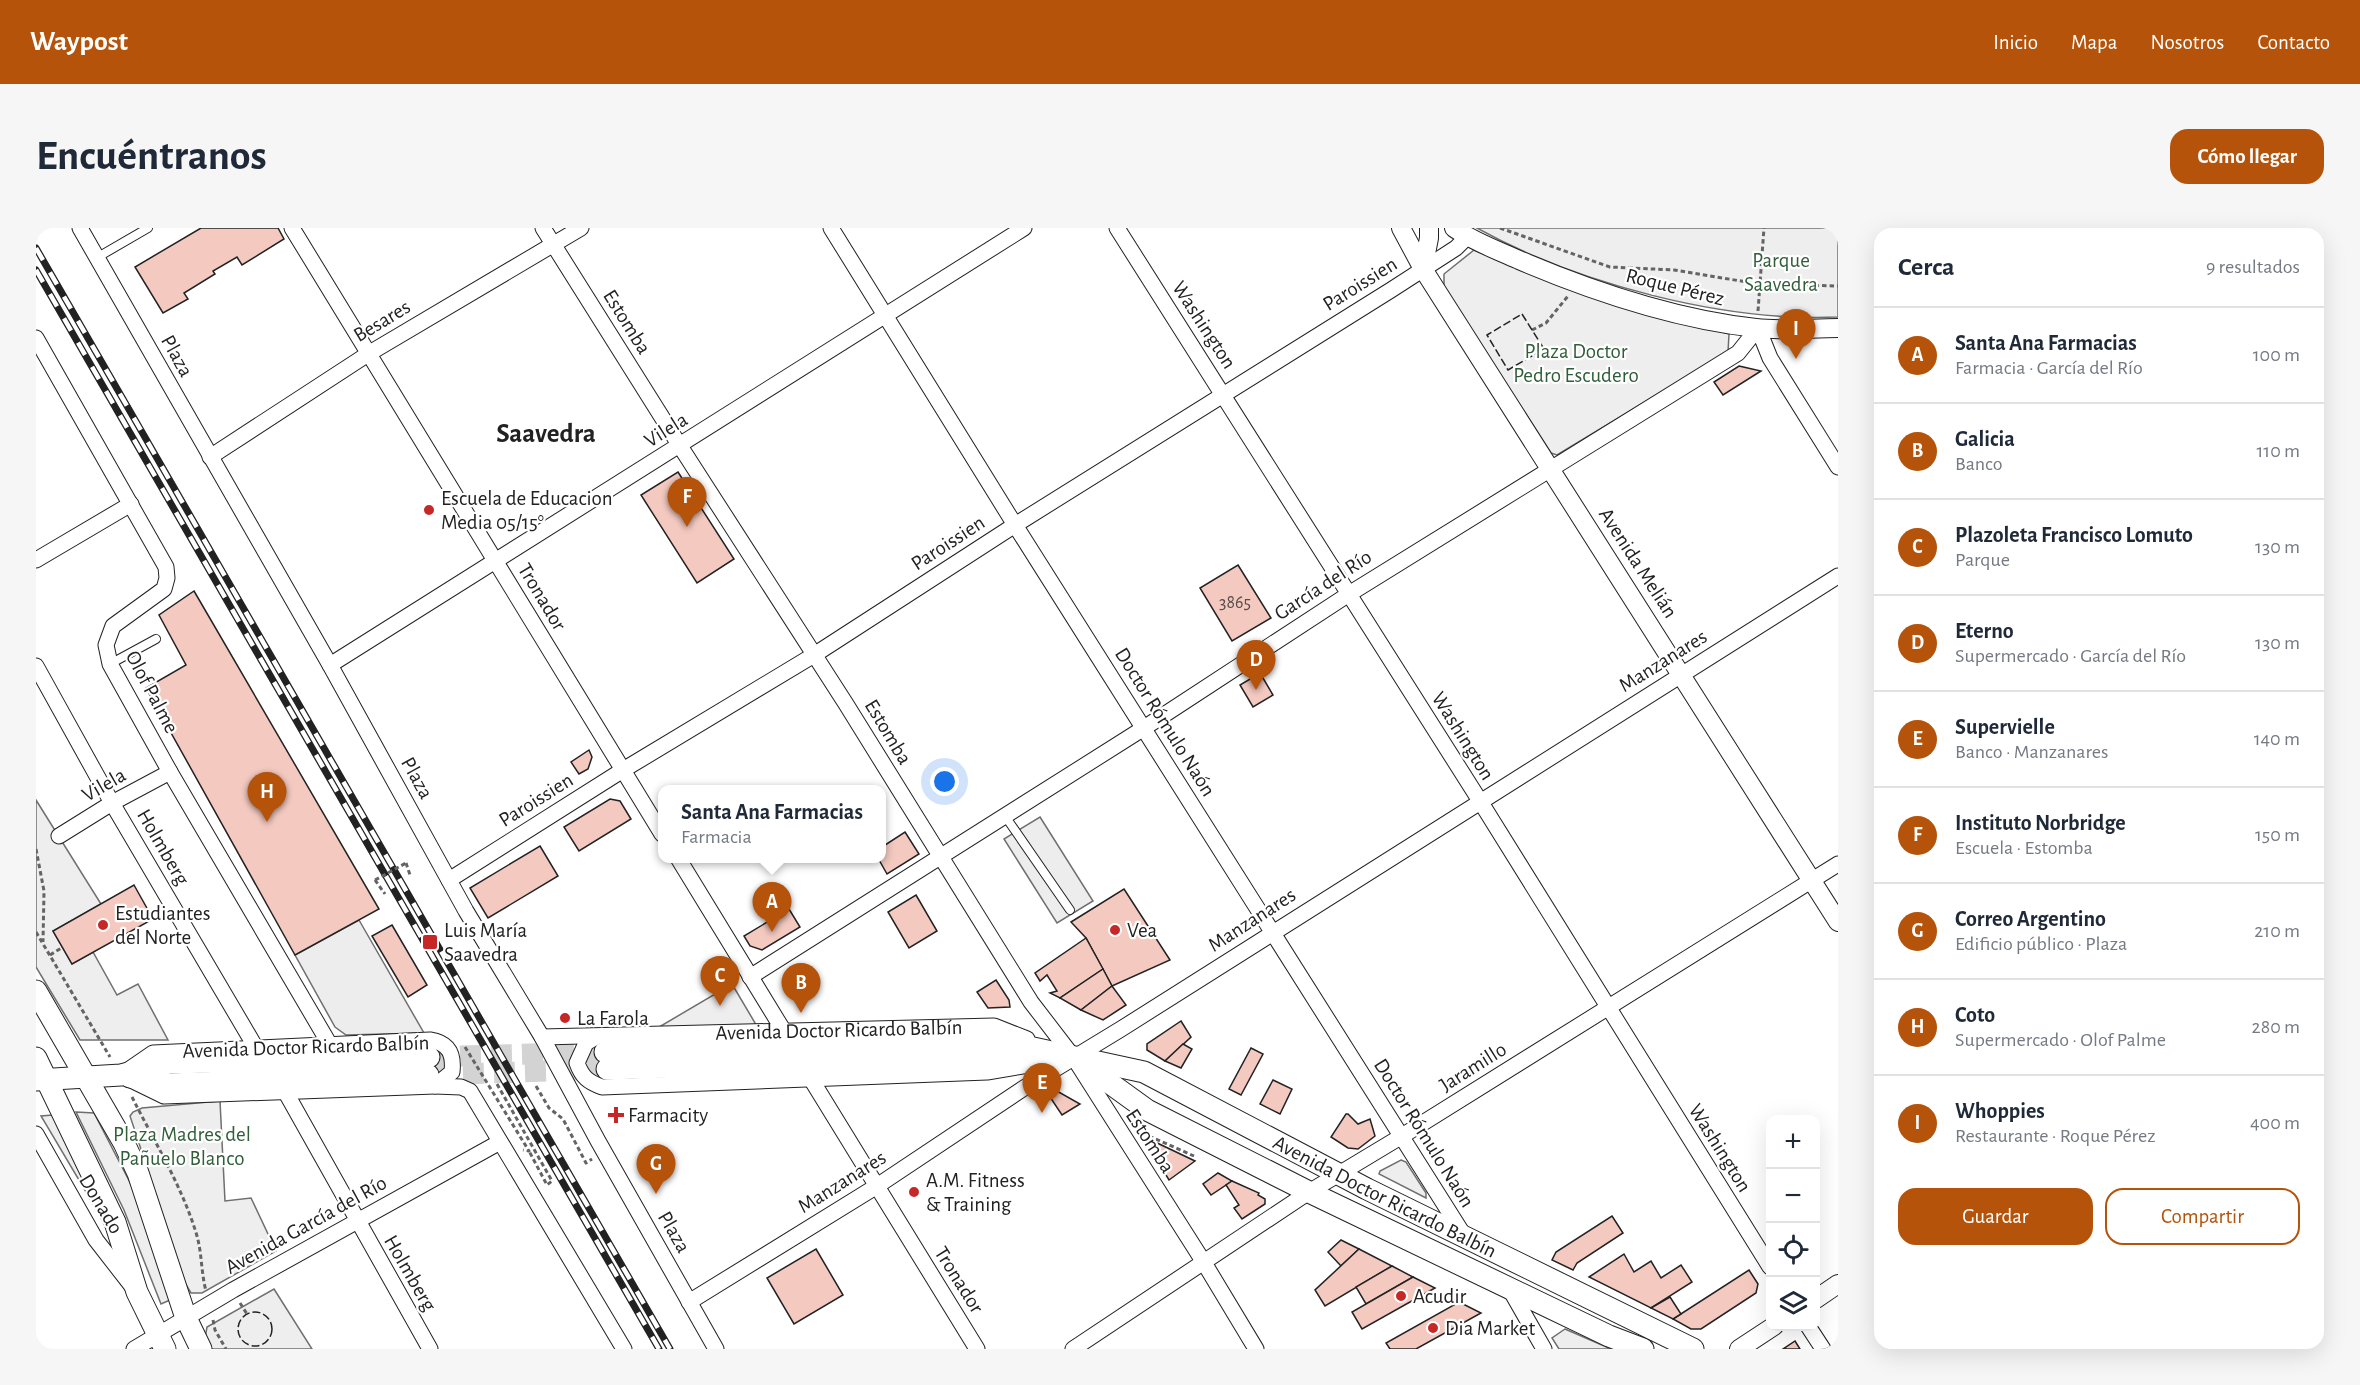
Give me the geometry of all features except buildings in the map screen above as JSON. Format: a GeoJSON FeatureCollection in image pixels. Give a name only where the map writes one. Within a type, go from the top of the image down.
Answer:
{"type":"FeatureCollection","features":[{"type":"Feature","properties":{"kind":"main road"},"geometry":{"type":"LineString","coordinates":[[36,991],[138,1173],[186,1318],[201,1349]]}},
{"type":"Feature","properties":{"kind":"main road"},"geometry":{"type":"LineString","coordinates":[[36,1058],[41,1080],[115,1222],[137,1292],[161,1342]]}},
{"type":"Feature","properties":{"kind":"main road"},"geometry":{"type":"LineString","coordinates":[[603,1061],[1074,1058]]}},
{"type":"Feature","properties":{"kind":"main road","name":"Avenida Doctor Ricardo Balbín"},"geometry":{"type":"LineString","coordinates":[[1074,1058],[1144,1072],[1339,1174],[1693,1349]]}},
{"type":"Feature","properties":{"kind":"main road","name":"Avenida Doctor Ricardo Balbín"},"geometry":{"type":"LineString","coordinates":[[1074,1058],[1147,1110],[1309,1192],[1609,1336],[1643,1349]]}},
{"type":"Feature","properties":{"kind":"main road"},"geometry":{"type":"LineString","coordinates":[[121,1075],[169,1064],[431,1073]]}},
{"type":"Feature","properties":{"kind":"main road","name":"Avenida Doctor Ricardo Balbín"},"geometry":{"type":"LineString","coordinates":[[41,1080],[121,1075]]}},
{"type":"Feature","properties":{"kind":"street","name":"Plaza"},"geometry":{"type":"LineString","coordinates":[[80,228],[330,665],[449,880],[542,1037],[716,1349]]}},
{"type":"Feature","properties":{"kind":"street","name":"Tronador"},"geometry":{"type":"LineString","coordinates":[[292,228],[658,826]]}},
{"type":"Feature","properties":{"kind":"street","name":"Estomba"},"geometry":{"type":"LineString","coordinates":[[543,228],[1031,1002],[1074,1058],[1256,1349]]}},
{"type":"Feature","properties":{"kind":"street","name":"Besares"},"geometry":{"type":"LineString","coordinates":[[210,458],[368,354],[581,228]]}},
{"type":"Feature","properties":{"kind":"street","name":"Doctor Rómulo Naón"},"geometry":{"type":"LineString","coordinates":[[831,228],[1015,525],[1465,1237]]}},
{"type":"Feature","properties":{"kind":"street","name":"Vilela"},"geometry":{"type":"LineString","coordinates":[[330,665],[1024,228]]}},
{"type":"Feature","properties":{"kind":"street","name":"Washington"},"geometry":{"type":"LineString","coordinates":[[1117,228],[1480,801],[1766,1261]]}},
{"type":"Feature","properties":{"kind":"street","name":"Avenida Melián"},"geometry":{"type":"LineString","coordinates":[[1401,228],[1423,269],[1838,922]]}},
{"type":"Feature","properties":{"kind":"street"},"geometry":{"type":"LineString","coordinates":[[1423,269],[1429,228]]}},
{"type":"Feature","properties":{"kind":"street","name":"Paroissien"},"geometry":{"type":"LineString","coordinates":[[449,880],[623,770],[814,655],[1015,525],[1423,269],[1455,248],[1461,233]]}},
{"type":"Feature","properties":{"kind":"street","name":"Roque Pérez"},"geometry":{"type":"LineString","coordinates":[[1461,233],[1544,270],[1608,293],[1713,322],[1758,328]]}},
{"type":"Feature","properties":{"kind":"street"},"geometry":{"type":"LineString","coordinates":[[1838,328],[1758,328],[1770,358],[1838,467]]}},
{"type":"Feature","properties":{"kind":"street","name":"García del Río"},"geometry":{"type":"LineString","coordinates":[[750,977],[1144,728],[1349,594],[1738,353],[1758,328]]}},
{"type":"Feature","properties":{"kind":"street","name":"Olof Palme"},"geometry":{"type":"LineString","coordinates":[[36,338],[166,567],[167,578],[164,589],[113,626],[106,645],[110,664],[330,1045]]}},
{"type":"Feature","properties":{"kind":"street"},"geometry":{"type":"LineString","coordinates":[[36,560],[131,504]]}},
{"type":"Feature","properties":{"kind":"street","name":"Manzanares"},"geometry":{"type":"LineString","coordinates":[[689,1302],[877,1186],[1024,1088],[1838,576]]}},
{"type":"Feature","properties":{"kind":"street","name":"Holmberg"},"geometry":{"type":"LineString","coordinates":[[36,666],[112,803],[256,1048]]}},
{"type":"Feature","properties":{"kind":"street","name":"Vilela"},"geometry":{"type":"LineString","coordinates":[[59,837],[112,803],[170,771]]}},
{"type":"Feature","properties":{"kind":"street"},"geometry":{"type":"LineString","coordinates":[[681,863],[785,1033]]}},
{"type":"Feature","properties":{"kind":"street","name":"Jaramillo"},"geometry":{"type":"LineString","coordinates":[[1073,1349],[1309,1192],[1838,864]]}},
{"type":"Feature","properties":{"kind":"street","name":"Avenida Doctor Ricardo Balbín"},"geometry":{"type":"LineString","coordinates":[[603,1061],[785,1033],[994,1026],[1074,1058]]}},
{"type":"Feature","properties":{"kind":"street","name":"Avenida Doctor Ricardo Balbín"},"geometry":{"type":"LineString","coordinates":[[542,1037],[603,1061],[811,1079],[987,1072],[1074,1058]]}},
{"type":"Feature","properties":{"kind":"street","name":"Avenida Doctor Ricardo Balbín"},"geometry":{"type":"LineString","coordinates":[[430,1040],[440,1042],[449,1049],[453,1072],[285,1091],[164,1096],[121,1075],[153,1053],[330,1045],[430,1040]]}},
{"type":"Feature","properties":{"kind":"street"},"geometry":{"type":"LineString","coordinates":[[584,1114],[584,1105],[603,1061]]}},
{"type":"Feature","properties":{"kind":"street","name":"Avenida Doctor Ricardo Balbín"},"geometry":{"type":"LineString","coordinates":[[431,1073],[470,1091],[500,1142]]}},
{"type":"Feature","properties":{"kind":"street","name":"Tronador"},"geometry":{"type":"LineString","coordinates":[[811,1079],[977,1349]]}},
{"type":"Feature","properties":{"kind":"street","name":"Holmberg"},"geometry":{"type":"LineString","coordinates":[[285,1091],[430,1349]]}},
{"type":"Feature","properties":{"kind":"street","name":"Donado"},"geometry":{"type":"LineString","coordinates":[[38,1140],[96,1240],[137,1292]]}},
{"type":"Feature","properties":{"kind":"street"},"geometry":{"type":"LineString","coordinates":[[500,1142],[617,1347]]}},
{"type":"Feature","properties":{"kind":"street","name":"Avenida García del Río"},"geometry":{"type":"LineString","coordinates":[[134,1349],[161,1342],[186,1318],[500,1142]]}},
{"type":"Feature","properties":{"kind":"street"},"geometry":{"type":"LineString","coordinates":[[1820,1296],[1838,1284]]}},
{"type":"Feature","properties":{"kind":"street"},"geometry":{"type":"LineString","coordinates":[[1508,1286],[1544,1349]]}},
{"type":"Feature","properties":{"kind":"street"},"geometry":{"type":"LineString","coordinates":[[1739,1349],[1766,1331]]}},
{"type":"Feature","properties":{"kind":"street"},"geometry":{"type":"LineString","coordinates":[[1811,1331],[1823,1349]]}},
{"type":"Feature","properties":{"kind":"lane"},"geometry":{"type":"LineString","coordinates":[[98,257],[148,228]]}},
{"type":"Feature","properties":{"kind":"lane"},"geometry":{"type":"LineString","coordinates":[[110,664],[156,639]]}},
{"type":"Feature","properties":{"kind":"lane"},"geometry":{"type":"LineString","coordinates":[[1005,816],[1070,910]]}},
{"type":"Feature","properties":{"kind":"path"},"geometry":{"type":"LineString","coordinates":[[1500,228],[1610,267],[1674,270],[1759,284],[1838,285]]}},
{"type":"Feature","properties":{"kind":"path"},"geometry":{"type":"LineString","coordinates":[[1758,328],[1764,228]]}},
{"type":"Feature","properties":{"kind":"path"},"geometry":{"type":"LineString","coordinates":[[1532,330],[1546,323],[1570,292]]}},
{"type":"Feature","properties":{"kind":"path"},"geometry":{"type":"LineString","coordinates":[[36,849],[44,891],[43,943]]}},
{"type":"Feature","properties":{"kind":"path"},"geometry":{"type":"LineString","coordinates":[[385,894],[375,880],[406,863],[410,875]]}},
{"type":"Feature","properties":{"kind":"path"},"geometry":{"type":"LineString","coordinates":[[36,932],[121,1075],[168,1169],[197,1235],[202,1277],[215,1330],[226,1349]]}},
{"type":"Feature","properties":{"kind":"path"},"geometry":{"type":"LineString","coordinates":[[50,955],[63,947]]}},
{"type":"Feature","properties":{"kind":"path"},"geometry":{"type":"LineString","coordinates":[[497,1084],[552,1181],[548,1185],[528,1151]]}},
{"type":"Feature","properties":{"kind":"path"},"geometry":{"type":"LineString","coordinates":[[536,1086],[549,1108],[563,1119],[586,1163],[592,1160],[587,1150]]}},
{"type":"Feature","properties":{"kind":"green space","name":"Parque Saavedra"},"geometry":{"type":"Polygon","coordinates":[[[1477,228],[1838,228],[1838,317],[1794,317],[1747,313],[1700,306],[1652,295],[1560,266],[1477,228]]]}},
{"type":"Feature","properties":{"kind":"green space","name":"Plaza Doctor Pedro Escudero"},"geometry":{"type":"Polygon","coordinates":[[[1474,250],[1577,291],[1729,334],[1728,352],[1557,455],[1551,453],[1444,287],[1444,274],[1474,250]]]}},
{"type":"Feature","properties":{"kind":"green space"},"geometry":{"type":"Polygon","coordinates":[[[36,800],[101,904],[53,931],[72,964],[93,952],[117,995],[138,984],[168,1040],[80,1040],[36,967],[36,800]]]}},
{"type":"Feature","properties":{"kind":"green space"},"geometry":{"type":"Polygon","coordinates":[[[732,984],[758,1028],[649,1033],[732,984]]]}},
{"type":"Feature","properties":{"kind":"green space","name":"Plaza Madres del Pañuelo Blanco"},"geometry":{"type":"Polygon","coordinates":[[[220,1101],[225,1201],[251,1198],[276,1251],[202,1293],[191,1293],[185,1283],[130,1116],[142,1108],[220,1101]]]}},
{"type":"Feature","properties":{"kind":"green space"},"geometry":{"type":"Polygon","coordinates":[[[76,1112],[94,1113],[138,1198],[170,1300],[161,1304],[124,1210],[76,1112]]]}},
{"type":"Feature","properties":{"kind":"green space"},"geometry":{"type":"Polygon","coordinates":[[[53,1115],[108,1229],[41,1116],[53,1115]]]}},
{"type":"Feature","properties":{"kind":"green space"},"geometry":{"type":"Polygon","coordinates":[[[1401,1160],[1406,1162],[1426,1193],[1426,1198],[1379,1174],[1380,1171],[1401,1160]]]}},
{"type":"Feature","properties":{"kind":"green space"},"geometry":{"type":"Polygon","coordinates":[[[274,1289],[312,1349],[212,1349],[205,1338],[207,1327],[274,1289]]]}},
{"type":"Feature","properties":{"kind":"green space"},"geometry":{"type":"Polygon","coordinates":[[[1565,1329],[1611,1349],[1559,1349],[1552,1338],[1565,1329]]]}},
{"type":"Feature","properties":{"kind":"shaded area"},"geometry":{"type":"Polygon","coordinates":[[[1040,817],[1093,901],[1057,923],[1004,839],[1040,817]]]}},
{"type":"Feature","properties":{"kind":"shaded area"},"geometry":{"type":"Polygon","coordinates":[[[359,920],[424,1033],[346,1035],[335,1027],[295,955],[359,920]]]}},
{"type":"Feature","properties":{"kind":"tunnel"},"geometry":{"type":"LineString","coordinates":[[429,1057],[605,1052]]}},
{"type":"Feature","properties":{"kind":"tunnel"},"geometry":{"type":"LineString","coordinates":[[432,1075],[607,1069]]}},
{"type":"Feature","properties":{"kind":"railway"},"geometry":{"type":"LineString","coordinates":[[36,248],[670,1349]]}},
{"type":"Feature","properties":{"kind":"railway"},"geometry":{"type":"LineString","coordinates":[[36,270],[659,1349]]}},
{"type":"Feature","properties":{"kind":"fence"},"geometry":{"type":"LineString","coordinates":[[1522,314],[1544,349],[1508,370],[1487,335],[1522,314]]}},
{"type":"Feature","properties":{"kind":"fence"},"geometry":{"type":"LineString","coordinates":[[255,1312],[267,1317],[272,1329],[267,1341],[255,1346],[243,1341],[238,1329],[243,1317],[255,1312]]}},
{"type":"Feature","properties":{"kind":"place","name":"Whoppies"},"geometry":{"type":"Point","coordinates":[1796,359]}},
{"type":"Feature","properties":{"kind":"place","name":"Escuela de Educacion Media 05/15°"},"geometry":{"type":"Point","coordinates":[429,510]}},
{"type":"Feature","properties":{"kind":"place","name":"Instituto Norbridge"},"geometry":{"type":"Point","coordinates":[687,527]}},
{"type":"Feature","properties":{"kind":"place","name":"Eterno"},"geometry":{"type":"Point","coordinates":[1256,690]}},
{"type":"Feature","properties":{"kind":"place","name":"Coto"},"geometry":{"type":"Point","coordinates":[267,822]}},
{"type":"Feature","properties":{"kind":"place","name":"Estudiantes del Norte"},"geometry":{"type":"Point","coordinates":[103,925]}},
{"type":"Feature","properties":{"kind":"place","name":"Vea"},"geometry":{"type":"Point","coordinates":[1115,930]}},
{"type":"Feature","properties":{"kind":"place","name":"Santa Ana Farmacias"},"geometry":{"type":"Point","coordinates":[772,932]}},
{"type":"Feature","properties":{"kind":"place","name":"Luis María Saavedra"},"geometry":{"type":"Point","coordinates":[430,942]}},
{"type":"Feature","properties":{"kind":"place","name":"Plazoleta Francisco Lomuto"},"geometry":{"type":"Point","coordinates":[720,1006]}},
{"type":"Feature","properties":{"kind":"place","name":"Galicia"},"geometry":{"type":"Point","coordinates":[801,1013]}},
{"type":"Feature","properties":{"kind":"place","name":"La Farola"},"geometry":{"type":"Point","coordinates":[565,1018]}},
{"type":"Feature","properties":{"kind":"place","name":"Supervielle"},"geometry":{"type":"Point","coordinates":[1042,1113]}},
{"type":"Feature","properties":{"kind":"place","name":"Farmacity"},"geometry":{"type":"Point","coordinates":[616,1115]}},
{"type":"Feature","properties":{"kind":"place","name":"A.M. Fitness & Training"},"geometry":{"type":"Point","coordinates":[914,1192]}},
{"type":"Feature","properties":{"kind":"place","name":"Correo Argentino"},"geometry":{"type":"Point","coordinates":[656,1194]}},
{"type":"Feature","properties":{"kind":"place","name":"Acudir"},"geometry":{"type":"Point","coordinates":[1401,1296]}},
{"type":"Feature","properties":{"kind":"place","name":"Dia Market"},"geometry":{"type":"Point","coordinates":[1433,1328]}},
{"type":"Feature","properties":{"kind":"district","name":"Saavedra"},"geometry":{"type":"Point","coordinates":[546,433]}}]}
